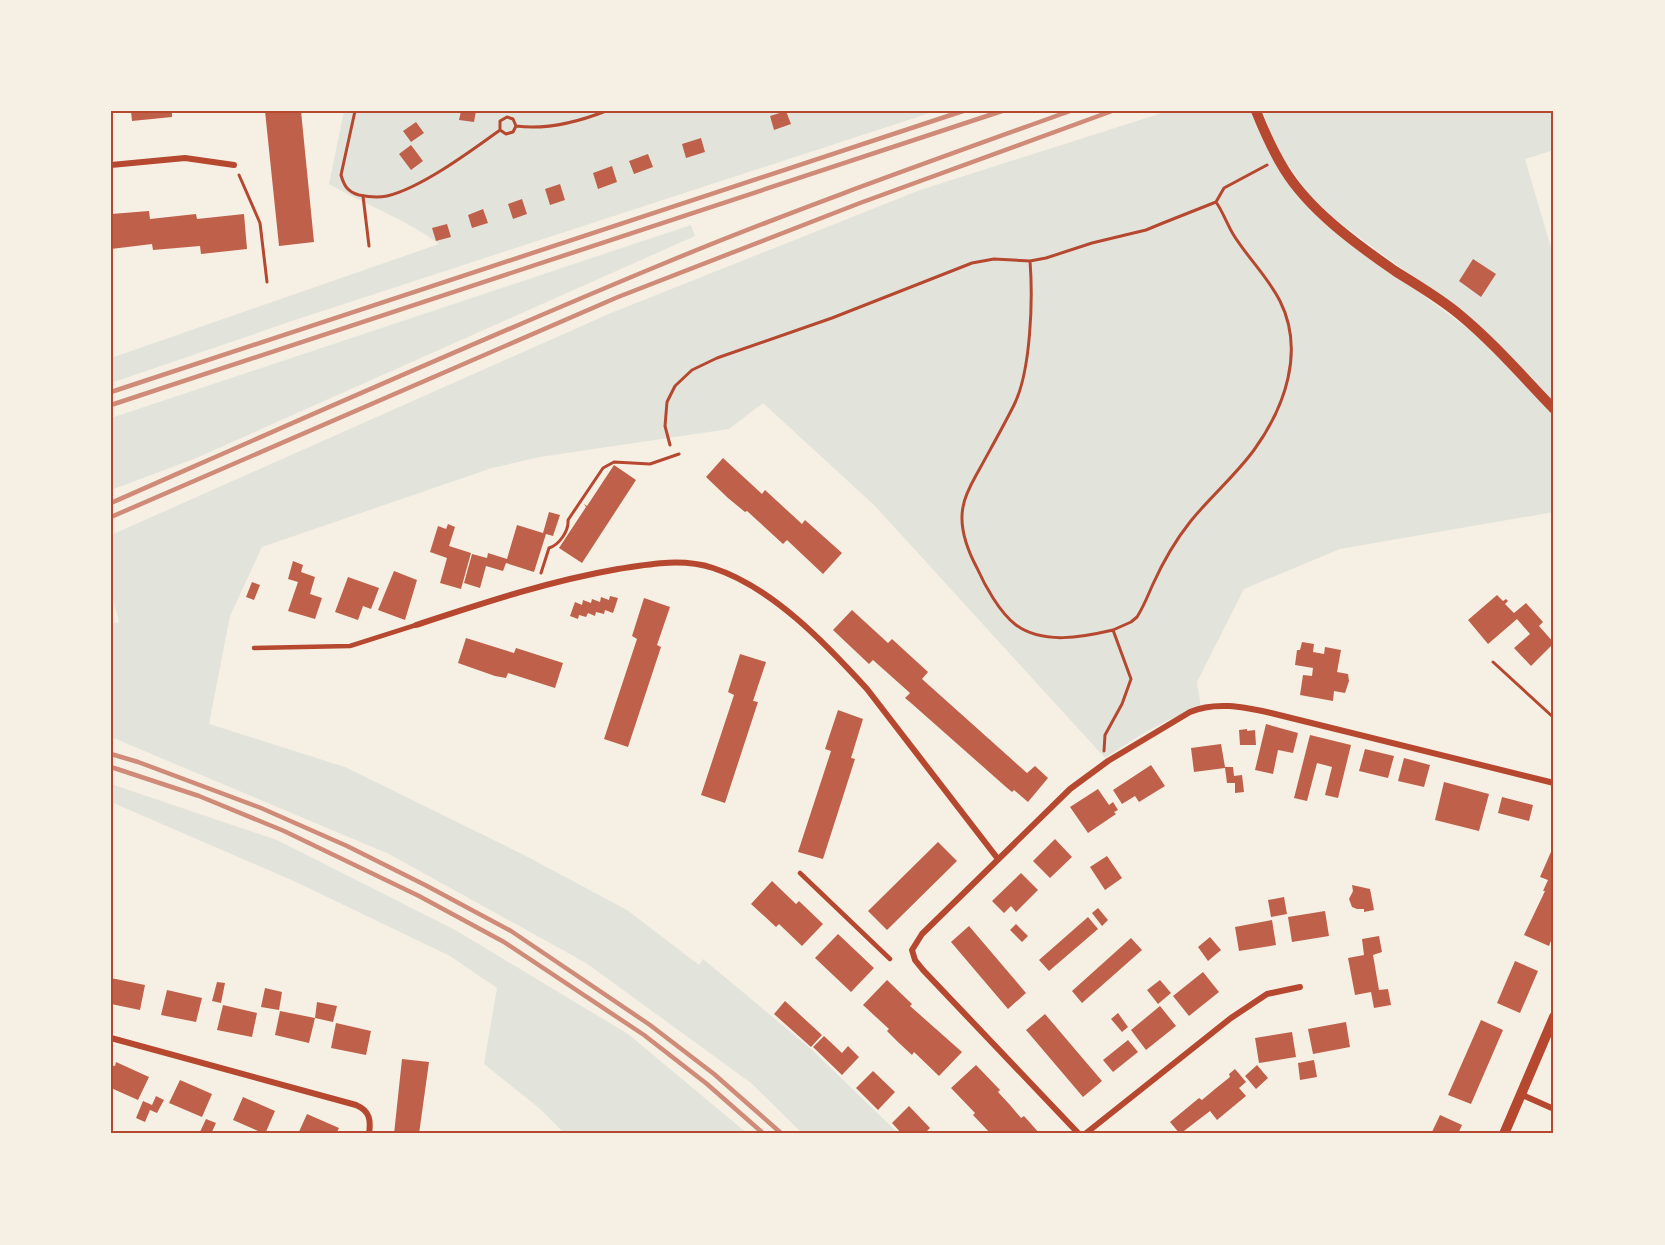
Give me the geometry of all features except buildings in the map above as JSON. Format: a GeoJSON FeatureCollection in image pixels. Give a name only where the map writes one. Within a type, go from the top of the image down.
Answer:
{"type":"FeatureCollection","features":[{"type":"Feature","properties":{"kind":"street"},"geometry":{"type":"LineString","coordinates":[[1257,112],[1278,159],[1291,178],[1335,225],[1365,250],[1459,314],[1483,334],[1554,409]]}},
{"type":"Feature","properties":{"kind":"street"},"geometry":{"type":"LineString","coordinates":[[111,165],[185,159],[234,165]]}},
{"type":"Feature","properties":{"kind":"street"},"geometry":{"type":"LineString","coordinates":[[416,625],[538,585],[610,570],[677,562],[713,568],[753,587],[797,621],[867,689],[998,859]]}},
{"type":"Feature","properties":{"kind":"street"},"geometry":{"type":"LineString","coordinates":[[1079,1134],[923,970],[915,960],[912,950],[922,934],[1059,799],[1108,760],[1190,712],[1202,707],[1224,705],[1271,713],[1554,783]]}},
{"type":"Feature","properties":{"kind":"street"},"geometry":{"type":"LineString","coordinates":[[1086,1134],[1231,1018],[1267,994],[1300,987]]}},
{"type":"Feature","properties":{"kind":"street"},"geometry":{"type":"LineString","coordinates":[[1503,1134],[1554,1017]]}},
{"type":"Feature","properties":{"kind":"street"},"geometry":{"type":"LineString","coordinates":[[111,1038],[356,1104],[368,1113],[369,1134]]}},
{"type":"Feature","properties":{"kind":"street"},"geometry":{"type":"LineString","coordinates":[[1520,1094],[1554,1109]]}},
{"type":"Feature","properties":{"kind":"lane"},"geometry":{"type":"LineString","coordinates":[[254,648],[350,646],[416,625]]}},
{"type":"Feature","properties":{"kind":"lane"},"geometry":{"type":"LineString","coordinates":[[800,873],[890,959]]}},
{"type":"Feature","properties":{"kind":"path"},"geometry":{"type":"LineString","coordinates":[[355,111],[341,175],[348,190],[363,196],[377,197],[399,192],[424,179],[500,130]]}},
{"type":"Feature","properties":{"kind":"path"},"geometry":{"type":"LineString","coordinates":[[507,111],[507,117]]}},
{"type":"Feature","properties":{"kind":"path"},"geometry":{"type":"LineString","coordinates":[[516,126],[543,127],[592,117],[606,111]]}},
{"type":"Feature","properties":{"kind":"path"},"geometry":{"type":"LineString","coordinates":[[500,130],[500,122],[507,117]]}},
{"type":"Feature","properties":{"kind":"path"},"geometry":{"type":"LineString","coordinates":[[500,130],[506,134],[513,132],[516,126],[513,119],[507,117]]}},
{"type":"Feature","properties":{"kind":"path"},"geometry":{"type":"LineString","coordinates":[[670,445],[664,416],[669,394],[684,376],[705,363],[832,318],[983,260],[1030,261],[1146,230],[1216,202],[1224,188],[1278,159]]}},
{"type":"Feature","properties":{"kind":"path"},"geometry":{"type":"LineString","coordinates":[[234,165],[260,223],[267,282]]}},
{"type":"Feature","properties":{"kind":"path"},"geometry":{"type":"LineString","coordinates":[[363,196],[369,246]]}},
{"type":"Feature","properties":{"kind":"path"},"geometry":{"type":"LineString","coordinates":[[1030,261],[1031,325],[1022,380],[1015,403],[966,494],[962,512],[965,536],[980,575],[990,593],[1016,624],[1039,634],[1059,638],[1084,636],[1113,630],[1137,617],[1161,567],[1180,536],[1253,451],[1264,434],[1277,410],[1287,382],[1292,345],[1286,314],[1273,290],[1233,235],[1216,202]]}},
{"type":"Feature","properties":{"kind":"path"},"geometry":{"type":"LineString","coordinates":[[538,585],[549,548],[556,546],[569,526],[568,520],[603,468],[614,462],[650,464],[679,454]]}},
{"type":"Feature","properties":{"kind":"path"},"geometry":{"type":"LineString","coordinates":[[1108,760],[1103,749],[1105,735],[1122,704],[1131,679],[1113,630]]}},
{"type":"Feature","properties":{"kind":"path"},"geometry":{"type":"LineString","coordinates":[[1493,662],[1554,718]]}},
{"type":"Feature","properties":{"kind":"shaded area"},"geometry":{"type":"Polygon","coordinates":[[[344,111],[936,111],[301,318],[111,383],[111,358],[439,244],[413,227],[329,184],[344,111]]]}},
{"type":"Feature","properties":{"kind":"shaded area"},"geometry":{"type":"Polygon","coordinates":[[[1168,111],[1255,111],[1264,136],[1333,228],[1479,337],[1554,415],[1554,512],[1340,549],[1244,589],[1197,682],[1201,708],[1163,723],[1105,758],[875,506],[763,403],[729,429],[540,457],[492,468],[262,547],[230,616],[209,724],[345,767],[524,855],[627,910],[699,965],[703,959],[811,1049],[899,1134],[803,1134],[751,1083],[586,963],[389,854],[111,737],[111,624],[119,622],[111,591],[111,535],[611,313],[920,190],[1168,111]]]}},
{"type":"Feature","properties":{"kind":"shaded area"},"geometry":{"type":"Polygon","coordinates":[[[1262,111],[1554,111],[1554,150],[1525,159],[1554,258],[1554,405],[1461,312],[1336,220],[1308,193],[1282,157],[1262,111]]]}},
{"type":"Feature","properties":{"kind":"shaded area"},"geometry":{"type":"Polygon","coordinates":[[[691,225],[695,236],[194,459],[111,490],[111,418],[691,225]]]}},
{"type":"Feature","properties":{"kind":"shaded area"},"geometry":{"type":"Polygon","coordinates":[[[111,784],[277,840],[457,931],[628,1034],[748,1134],[565,1134],[539,1108],[484,1064],[497,988],[450,956],[296,882],[111,802],[111,784]]]}},
{"type":"Feature","properties":{"kind":"railway"},"geometry":{"type":"LineString","coordinates":[[111,392],[963,111]]}},
{"type":"Feature","properties":{"kind":"railway"},"geometry":{"type":"LineString","coordinates":[[111,405],[1002,111]]}},
{"type":"Feature","properties":{"kind":"railway"},"geometry":{"type":"LineString","coordinates":[[111,503],[456,351],[665,263],[917,166],[1070,111]]}},
{"type":"Feature","properties":{"kind":"railway"},"geometry":{"type":"LineString","coordinates":[[111,517],[618,297],[860,203],[1112,111]]}},
{"type":"Feature","properties":{"kind":"railway"},"geometry":{"type":"LineString","coordinates":[[111,754],[261,808],[347,846],[511,931],[650,1025],[714,1074],[782,1134]]}},
{"type":"Feature","properties":{"kind":"railway"},"geometry":{"type":"LineString","coordinates":[[111,767],[199,796],[284,831],[419,896],[504,942],[644,1035],[707,1084],[764,1134]]}}]}
